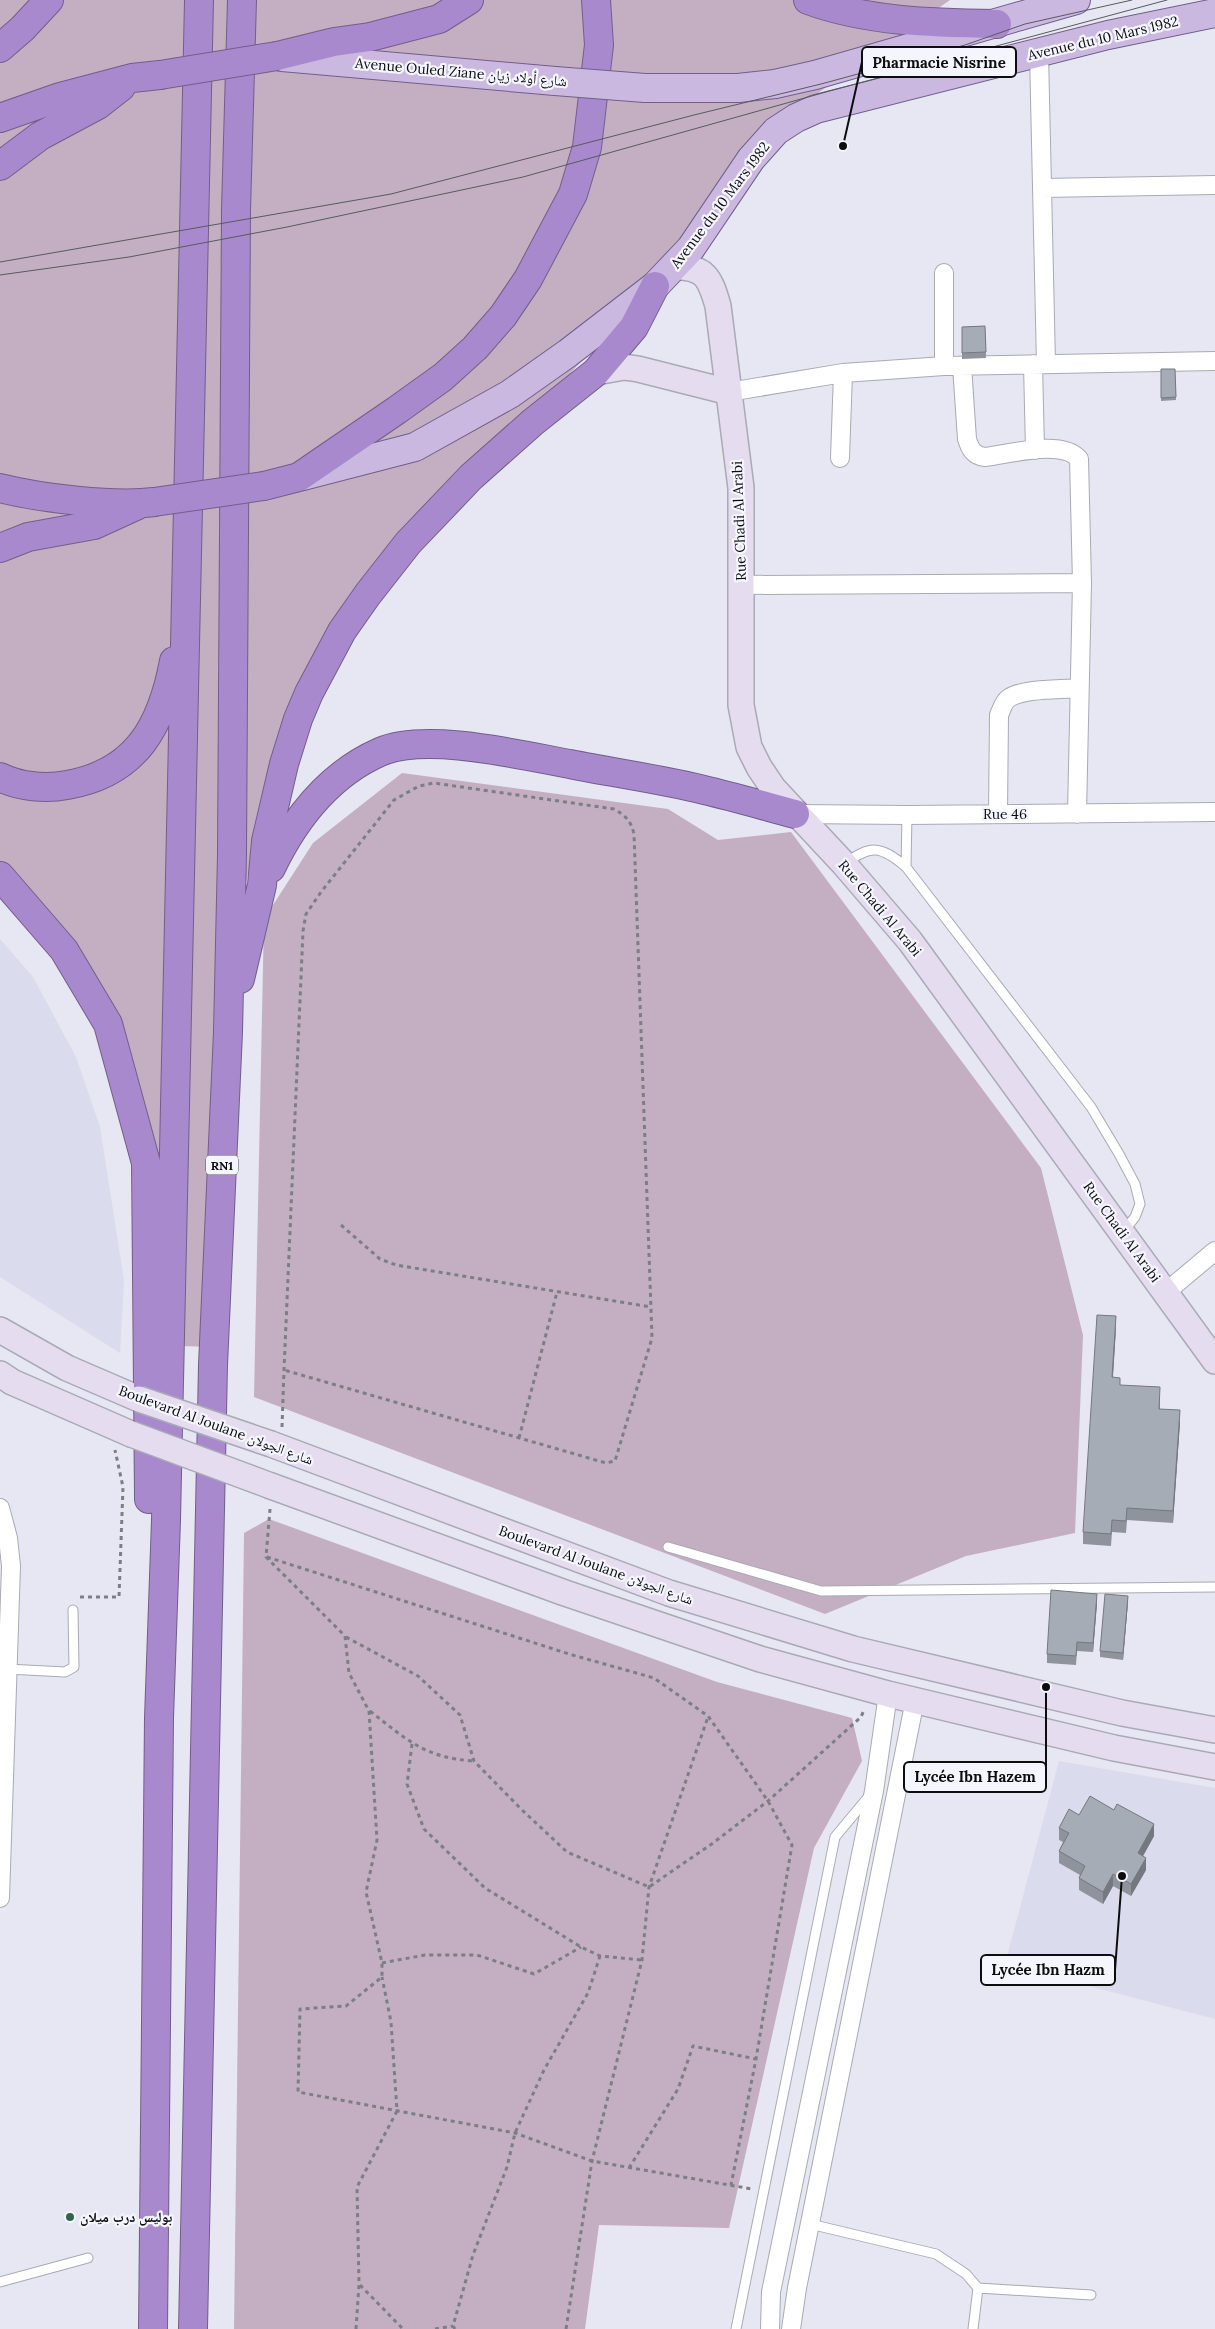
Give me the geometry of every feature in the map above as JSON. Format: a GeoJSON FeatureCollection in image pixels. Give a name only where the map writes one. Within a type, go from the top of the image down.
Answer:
{"type":"FeatureCollection","features":[{"type":"Feature","properties":{"kind":"highway"},"geometry":{"type":"LineString","coordinates":[[0,48],[22,29],[49,0]]}},
{"type":"Feature","properties":{"kind":"highway"},"geometry":{"type":"LineString","coordinates":[[154,2329],[159,1718],[167,1500],[199,0]]}},
{"type":"Feature","properties":{"kind":"highway","name":"RN1"},"geometry":{"type":"LineString","coordinates":[[193,2329],[213,1364],[228,1032],[232,844],[236,210],[242,0]]}},
{"type":"Feature","properties":{"kind":"highway"},"geometry":{"type":"LineString","coordinates":[[0,118],[60,97],[132,78],[277,56],[334,42],[370,37],[440,19],[469,0]]}},
{"type":"Feature","properties":{"kind":"highway"},"geometry":{"type":"LineString","coordinates":[[299,477],[443,377],[475,348],[503,316],[528,279],[572,194],[587,147],[599,44],[596,0]]}},
{"type":"Feature","properties":{"kind":"highway"},"geometry":{"type":"LineString","coordinates":[[808,0],[872,17],[931,22],[997,24]]}},
{"type":"Feature","properties":{"kind":"highway"},"geometry":{"type":"LineString","coordinates":[[0,166],[40,136],[98,105],[132,78]]}},
{"type":"Feature","properties":{"kind":"highway"},"geometry":{"type":"LineString","coordinates":[[228,1032],[262,886],[266,841],[292,738],[309,693],[342,631],[408,543],[471,477],[533,422],[596,372],[634,327],[655,286]]}},
{"type":"Feature","properties":{"kind":"highway","name":"Avenue du 10 Mars 1982"},"geometry":{"type":"LineString","coordinates":[[147,503],[264,486],[299,477]]}},
{"type":"Feature","properties":{"kind":"highway"},"geometry":{"type":"LineString","coordinates":[[0,488],[84,500],[147,503]]}},
{"type":"Feature","properties":{"kind":"highway"},"geometry":{"type":"LineString","coordinates":[[0,548],[28,537],[94,526],[147,503]]}},
{"type":"Feature","properties":{"kind":"highway"},"geometry":{"type":"LineString","coordinates":[[0,777],[23,784],[56,787],[95,779],[129,758],[143,742],[156,722],[168,692],[187,586]]}},
{"type":"Feature","properties":{"kind":"highway"},"geometry":{"type":"LineString","coordinates":[[262,886],[286,837],[316,799],[360,764],[380,752],[400,746],[446,744],[535,758],[702,789],[795,814]]}},
{"type":"Feature","properties":{"kind":"highway"},"geometry":{"type":"LineString","coordinates":[[0,876],[64,950],[108,1024],[146,1163],[151,1642],[159,1718]]}},
{"type":"Feature","properties":{"kind":"main road"},"geometry":{"type":"LineString","coordinates":[[997,24],[1076,0]]}},
{"type":"Feature","properties":{"kind":"main road","name":"Avenue du 10 Mars 1982"},"geometry":{"type":"LineString","coordinates":[[299,477],[414,447],[510,394],[568,353],[655,286],[674,267],[708,224],[751,159],[776,131],[796,118],[816,109],[1108,35],[1215,13]]}},
{"type":"Feature","properties":{"kind":"main road","name":"Avenue Ouled Ziane شارع أولاد زيان"},"geometry":{"type":"LineString","coordinates":[[277,56],[644,88],[738,88],[775,84],[815,75],[997,24]]}},
{"type":"Feature","properties":{"kind":"main road","name":"Rue Chadi Al Arabi"},"geometry":{"type":"LineString","coordinates":[[674,267],[697,269],[704,274],[713,287],[721,323],[741,488],[741,705],[743,724],[749,747],[773,788],[795,814],[844,864],[910,941],[1215,1361]]}},
{"type":"Feature","properties":{"kind":"main road"},"geometry":{"type":"LineString","coordinates":[[596,372],[638,368],[729,392]]}},
{"type":"Feature","properties":{"kind":"main road","name":"Boulevard Al Joulane شارع الجولان"},"geometry":{"type":"LineString","coordinates":[[0,1330],[67,1368],[139,1399],[277,1434],[669,1593],[836,1644],[1122,1713],[1215,1730]]}},
{"type":"Feature","properties":{"kind":"main road"},"geometry":{"type":"LineString","coordinates":[[0,1374],[123,1440],[271,1496],[760,1658],[880,1692],[1114,1748],[1215,1767]]}},
{"type":"Feature","properties":{"kind":"street"},"geometry":{"type":"LineString","coordinates":[[1035,450],[1039,364],[1042,188],[1039,53]]}},
{"type":"Feature","properties":{"kind":"street"},"geometry":{"type":"LineString","coordinates":[[1042,188],[1215,185]]}},
{"type":"Feature","properties":{"kind":"street"},"geometry":{"type":"LineString","coordinates":[[944,273],[953,366],[967,439],[973,452],[979,456],[986,457],[1035,450],[1061,449],[1073,452],[1079,459],[1082,583],[1077,814]]}},
{"type":"Feature","properties":{"kind":"street"},"geometry":{"type":"LineString","coordinates":[[729,392],[843,373],[953,366],[1215,360]]}},
{"type":"Feature","properties":{"kind":"street"},"geometry":{"type":"LineString","coordinates":[[840,458],[843,373]]}},
{"type":"Feature","properties":{"kind":"street"},"geometry":{"type":"LineString","coordinates":[[741,585],[1082,583]]}},
{"type":"Feature","properties":{"kind":"street"},"geometry":{"type":"LineString","coordinates":[[998,814],[999,715],[1003,704],[1008,698],[1019,694],[1079,688]]}},
{"type":"Feature","properties":{"kind":"street","name":"Rue 46"},"geometry":{"type":"LineString","coordinates":[[795,814],[907,815],[1215,812]]}},
{"type":"Feature","properties":{"kind":"street"},"geometry":{"type":"LineString","coordinates":[[1166,1292],[1215,1251]]}},
{"type":"Feature","properties":{"kind":"street"},"geometry":{"type":"LineString","coordinates":[[0,1508],[8,1538],[11,1566],[3,1735],[0,1898]]}},
{"type":"Feature","properties":{"kind":"street"},"geometry":{"type":"LineString","coordinates":[[770,2329],[771,2292],[874,1791],[880,1692]]}},
{"type":"Feature","properties":{"kind":"street"},"geometry":{"type":"LineString","coordinates":[[791,2329],[806,2243],[915,1700]]}},
{"type":"Feature","properties":{"kind":"street"},"geometry":{"type":"LineString","coordinates":[[784,2233],[806,2243]]}},
{"type":"Feature","properties":{"kind":"lane"},"geometry":{"type":"LineString","coordinates":[[906,867],[907,815]]}},
{"type":"Feature","properties":{"kind":"lane"},"geometry":{"type":"LineString","coordinates":[[844,864],[862,851],[879,850],[892,855],[906,867],[1091,1107],[1135,1184],[1140,1204],[1135,1217],[1123,1232]]}},
{"type":"Feature","properties":{"kind":"lane"},"geometry":{"type":"LineString","coordinates":[[668,1547],[821,1591],[1215,1587]]}},
{"type":"Feature","properties":{"kind":"lane"},"geometry":{"type":"LineString","coordinates":[[7,1669],[65,1672],[74,1667],[73,1610]]}},
{"type":"Feature","properties":{"kind":"lane"},"geometry":{"type":"LineString","coordinates":[[736,2329],[762,2191],[835,1837],[874,1791]]}},
{"type":"Feature","properties":{"kind":"lane"},"geometry":{"type":"LineString","coordinates":[[810,2224],[936,2254],[966,2274],[978,2288],[1091,2294]]}},
{"type":"Feature","properties":{"kind":"lane"},"geometry":{"type":"LineString","coordinates":[[0,2282],[88,2258]]}},
{"type":"Feature","properties":{"kind":"lane"},"geometry":{"type":"LineString","coordinates":[[973,2329],[978,2288]]}},
{"type":"Feature","properties":{"kind":"path"},"geometry":{"type":"LineString","coordinates":[[277,1434],[284,1370],[303,931],[306,914],[321,892],[394,800],[419,786],[434,783],[614,809],[630,821],[634,834],[652,1338],[615,1461],[606,1463],[284,1370]]}},
{"type":"Feature","properties":{"kind":"path"},"geometry":{"type":"LineString","coordinates":[[341,1225],[380,1259],[396,1265],[651,1307]]}},
{"type":"Feature","properties":{"kind":"path"},"geometry":{"type":"LineString","coordinates":[[519,1438],[557,1292]]}},
{"type":"Feature","properties":{"kind":"path"},"geometry":{"type":"LineString","coordinates":[[73,1610],[74,1597],[118,1597],[123,1488],[123,1440]]}},
{"type":"Feature","properties":{"kind":"path"},"geometry":{"type":"LineString","coordinates":[[271,1496],[266,1557],[345,1636],[418,1676],[460,1715],[474,1760],[521,1809],[567,1852],[649,1887]]}},
{"type":"Feature","properties":{"kind":"path"},"geometry":{"type":"LineString","coordinates":[[266,1557],[568,1654],[654,1678],[708,1716],[768,1801],[792,1845],[756,2059],[731,2185]]}},
{"type":"Feature","properties":{"kind":"path"},"geometry":{"type":"LineString","coordinates":[[345,1636],[349,1673],[369,1711],[377,1840],[366,1892],[382,1963],[382,1977],[391,2022],[397,2111],[357,2187],[359,2284],[356,2329]]}},
{"type":"Feature","properties":{"kind":"path"},"geometry":{"type":"LineString","coordinates":[[649,1887],[713,1843],[768,1801],[862,1716],[880,1692]]}},
{"type":"Feature","properties":{"kind":"path"},"geometry":{"type":"LineString","coordinates":[[369,1711],[412,1744],[450,1759],[474,1760]]}},
{"type":"Feature","properties":{"kind":"path"},"geometry":{"type":"LineString","coordinates":[[566,2329],[592,2161],[642,1960],[649,1887],[708,1716]]}},
{"type":"Feature","properties":{"kind":"path"},"geometry":{"type":"LineString","coordinates":[[412,1744],[406,1784],[424,1829],[485,1888],[581,1947],[600,1956],[642,1960]]}},
{"type":"Feature","properties":{"kind":"path"},"geometry":{"type":"LineString","coordinates":[[382,1963],[426,1955],[477,1955],[534,1974],[581,1947]]}},
{"type":"Feature","properties":{"kind":"path"},"geometry":{"type":"LineString","coordinates":[[435,2329],[454,2327],[473,2255],[507,2167],[515,2133],[544,2070],[588,1993],[600,1956]]}},
{"type":"Feature","properties":{"kind":"path"},"geometry":{"type":"LineString","coordinates":[[382,1977],[346,2006],[300,2008],[298,2092],[515,2133],[592,2161],[762,2191]]}},
{"type":"Feature","properties":{"kind":"path"},"geometry":{"type":"LineString","coordinates":[[628,2168],[678,2088],[693,2046],[756,2059]]}},
{"type":"Feature","properties":{"kind":"path"},"geometry":{"type":"LineString","coordinates":[[359,2284],[403,2329]]}},
{"type":"Feature","properties":{"kind":"shaded area"},"geometry":{"type":"Polygon","coordinates":[[[0,0],[950,0],[774,124],[639,297],[532,416],[417,522],[273,763],[241,905],[217,1347],[142,1345],[136,1102],[48,944],[0,889],[0,0]]]}},
{"type":"Feature","properties":{"kind":"shaded area"},"geometry":{"type":"Polygon","coordinates":[[[402,773],[668,809],[718,840],[791,832],[1041,1168],[1083,1335],[1075,1533],[966,1556],[825,1614],[254,1397],[264,919],[313,843],[402,773]]]}},
{"type":"Feature","properties":{"kind":"shaded area"},"geometry":{"type":"Polygon","coordinates":[[[0,939],[33,977],[76,1057],[100,1127],[124,1280],[120,1353],[0,1277],[0,939]]]}},
{"type":"Feature","properties":{"kind":"shaded area"},"geometry":{"type":"Polygon","coordinates":[[[269,1519],[717,1682],[852,1718],[862,1761],[814,1848],[729,2228],[599,2225],[585,2329],[234,2329],[244,1533],[269,1519]]]}},
{"type":"Feature","properties":{"kind":"shaded area"},"geometry":{"type":"Polygon","coordinates":[[[1059,1761],[1215,1788],[1215,2019],[1005,1964],[1059,1761]]]}},
{"type":"Feature","properties":{"kind":"building"},"geometry":{"type":"Polygon","coordinates":[[[985,326],[986,352],[962,353],[962,327],[985,326]]]}},
{"type":"Feature","properties":{"kind":"building"},"geometry":{"type":"Polygon","coordinates":[[[1161,369],[1175,369],[1176,397],[1161,398],[1161,369]]]}},
{"type":"Feature","properties":{"kind":"building"},"geometry":{"type":"Polygon","coordinates":[[[1097,1315],[1116,1316],[1112,1377],[1120,1378],[1120,1385],[1160,1387],[1159,1409],[1180,1410],[1173,1511],[1127,1508],[1126,1521],[1112,1520],[1111,1534],[1083,1532],[1097,1315]]]}},
{"type":"Feature","properties":{"kind":"building"},"geometry":{"type":"Polygon","coordinates":[[[1051,1590],[1097,1594],[1093,1643],[1077,1642],[1076,1656],[1047,1654],[1051,1590]]]}},
{"type":"Feature","properties":{"kind":"building"},"geometry":{"type":"Polygon","coordinates":[[[1105,1594],[1128,1596],[1123,1653],[1100,1651],[1105,1594]]]}},
{"type":"Feature","properties":{"kind":"building"},"geometry":{"type":"Polygon","coordinates":[[[1090,1796],[1114,1810],[1117,1804],[1154,1824],[1138,1853],[1146,1858],[1131,1884],[1113,1874],[1103,1892],[1079,1878],[1085,1866],[1059,1851],[1069,1833],[1059,1828],[1069,1809],[1079,1815],[1090,1796]]]}},
{"type":"Feature","properties":{"kind":"tram line"},"geometry":{"type":"LineString","coordinates":[[0,262],[391,194],[821,84],[965,45],[1025,24],[1132,0]]}},
{"type":"Feature","properties":{"kind":"tram line"},"geometry":{"type":"LineString","coordinates":[[0,275],[129,257],[287,227],[523,177],[826,92],[1167,0]]}},
{"type":"Feature","properties":{"kind":"place","name":"Pharmacie Nisrine"},"geometry":{"type":"Point","coordinates":[843,146]}},
{"type":"Feature","properties":{"kind":"place","name":"Lycée Ibn Hazem"},"geometry":{"type":"Point","coordinates":[1046,1687]}},
{"type":"Feature","properties":{"kind":"place","name":"Lycée Ibn Hazm"},"geometry":{"type":"Point","coordinates":[1122,1876]}},
{"type":"Feature","properties":{"kind":"place","name":"بوليس درب ميلان"},"geometry":{"type":"Point","coordinates":[70,2217]}}]}
